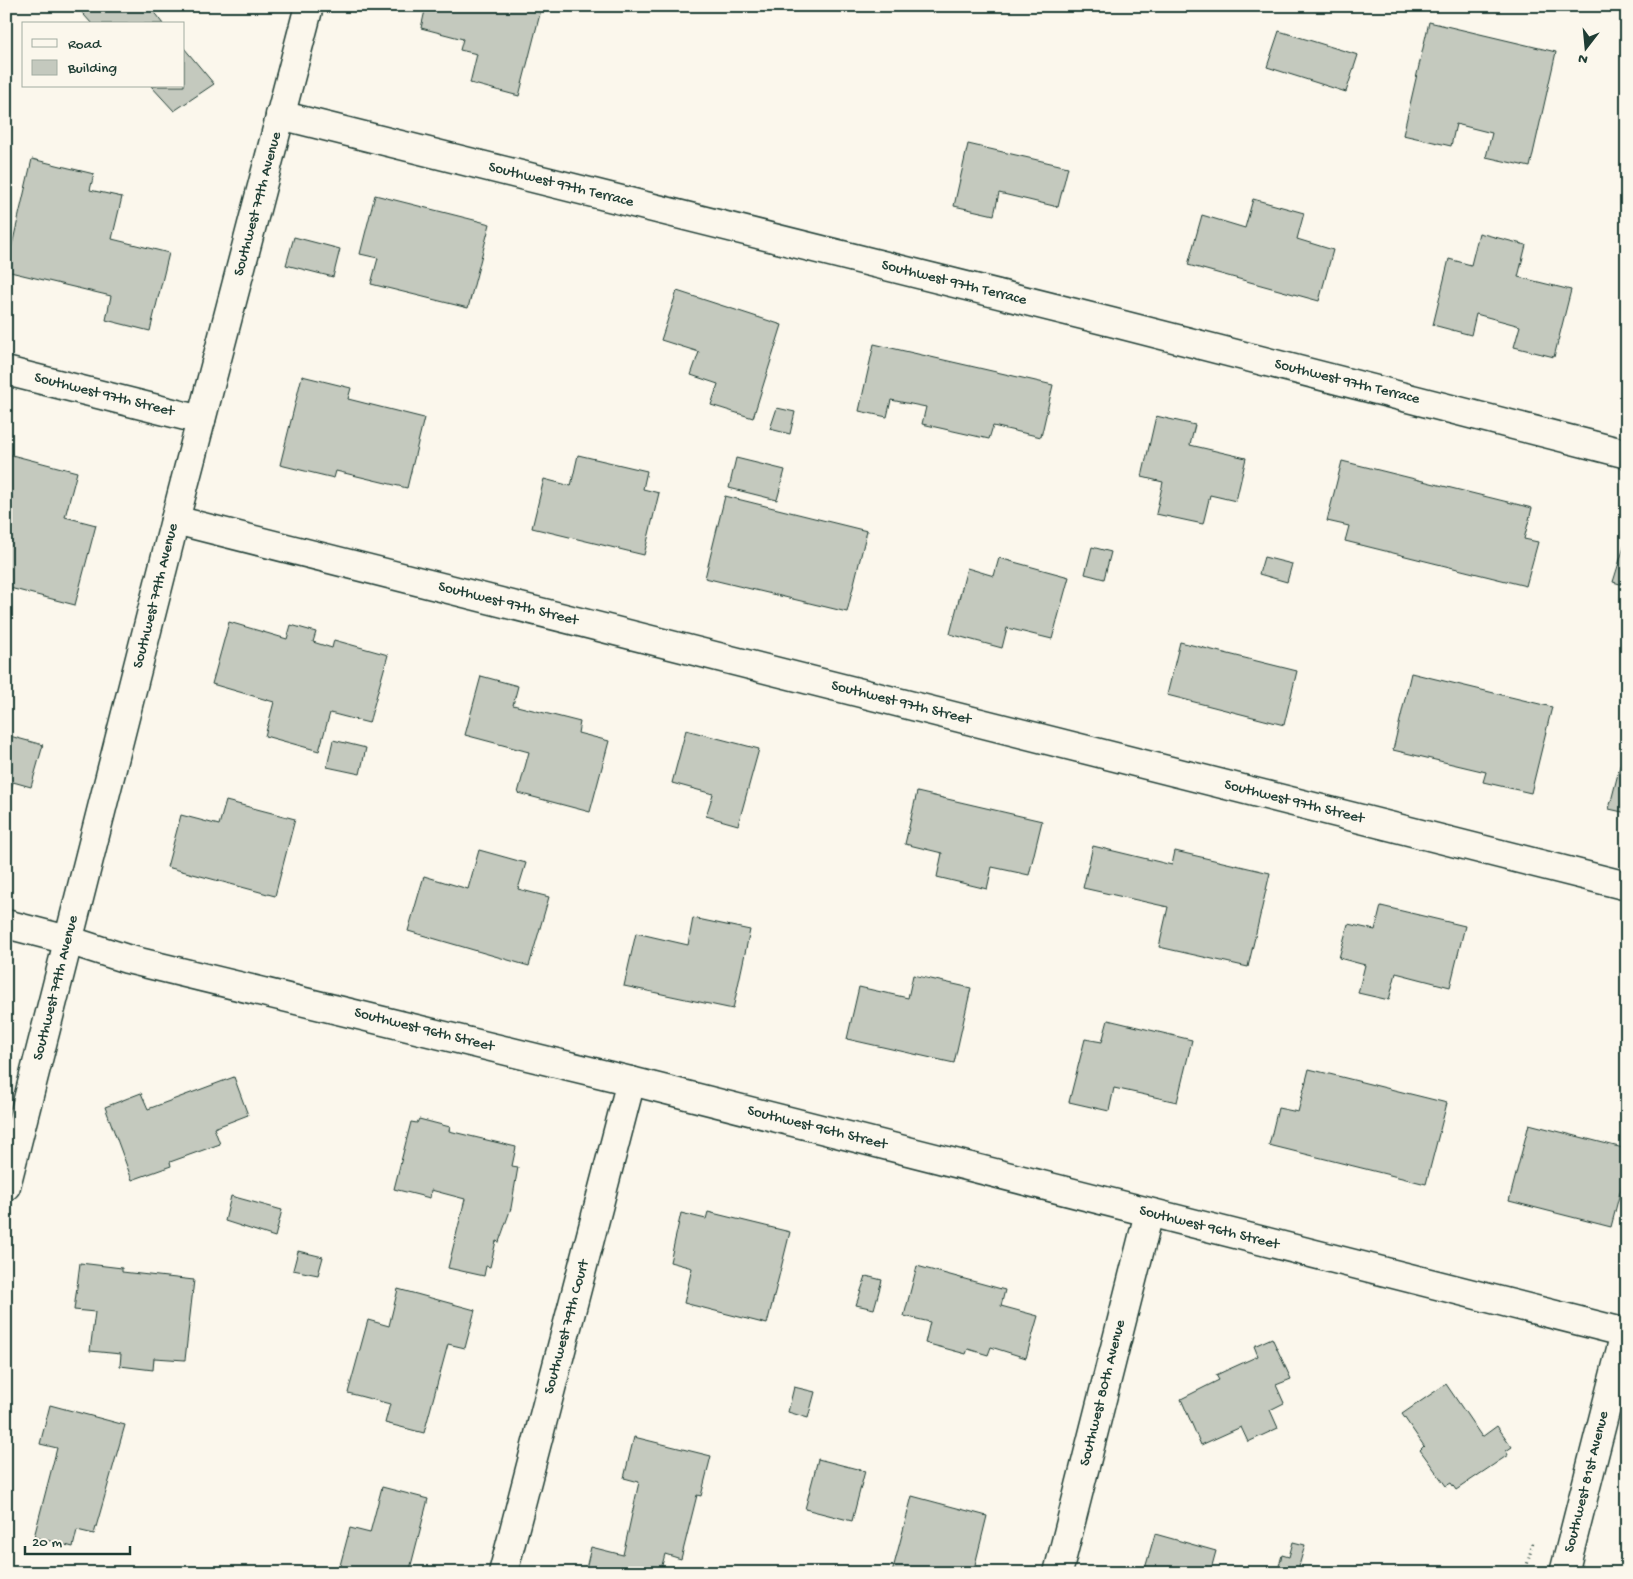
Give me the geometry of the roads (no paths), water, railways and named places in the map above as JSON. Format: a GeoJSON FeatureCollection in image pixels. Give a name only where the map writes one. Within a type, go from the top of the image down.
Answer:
{"type":"FeatureCollection","features":[{"type":"Feature","properties":{"kind":"street","name":"Southwest 79th Avenue"},"geometry":{"type":"LineString","coordinates":[[6,1186],[175,520],[309,6]]}},
{"type":"Feature","properties":{"kind":"street","name":"Southwest 97th Terrace"},"geometry":{"type":"LineString","coordinates":[[280,115],[1112,322],[1627,454]]}},
{"type":"Feature","properties":{"kind":"street","name":"Southwest 97th Street"},"geometry":{"type":"LineString","coordinates":[[6,371],[201,420]]}},
{"type":"Feature","properties":{"kind":"street","name":"Southwest 97th Street"},"geometry":{"type":"LineString","coordinates":[[175,520],[1627,886]]}},
{"type":"Feature","properties":{"kind":"street","name":"Southwest 96th Street"},"geometry":{"type":"LineString","coordinates":[[6,924],[68,940],[127,959],[631,1080],[1626,1333]]}},
{"type":"Feature","properties":{"kind":"street","name":"Southwest 79th Court"},"geometry":{"type":"LineString","coordinates":[[503,1573],[631,1080]]}},
{"type":"Feature","properties":{"kind":"street","name":"Southwest 80th Avenue"},"geometry":{"type":"LineString","coordinates":[[1058,1573],[1149,1213]]}},
{"type":"Feature","properties":{"kind":"street","name":"Southwest 81st Avenue"},"geometry":{"type":"LineString","coordinates":[[1564,1573],[1626,1333]]}}]}
